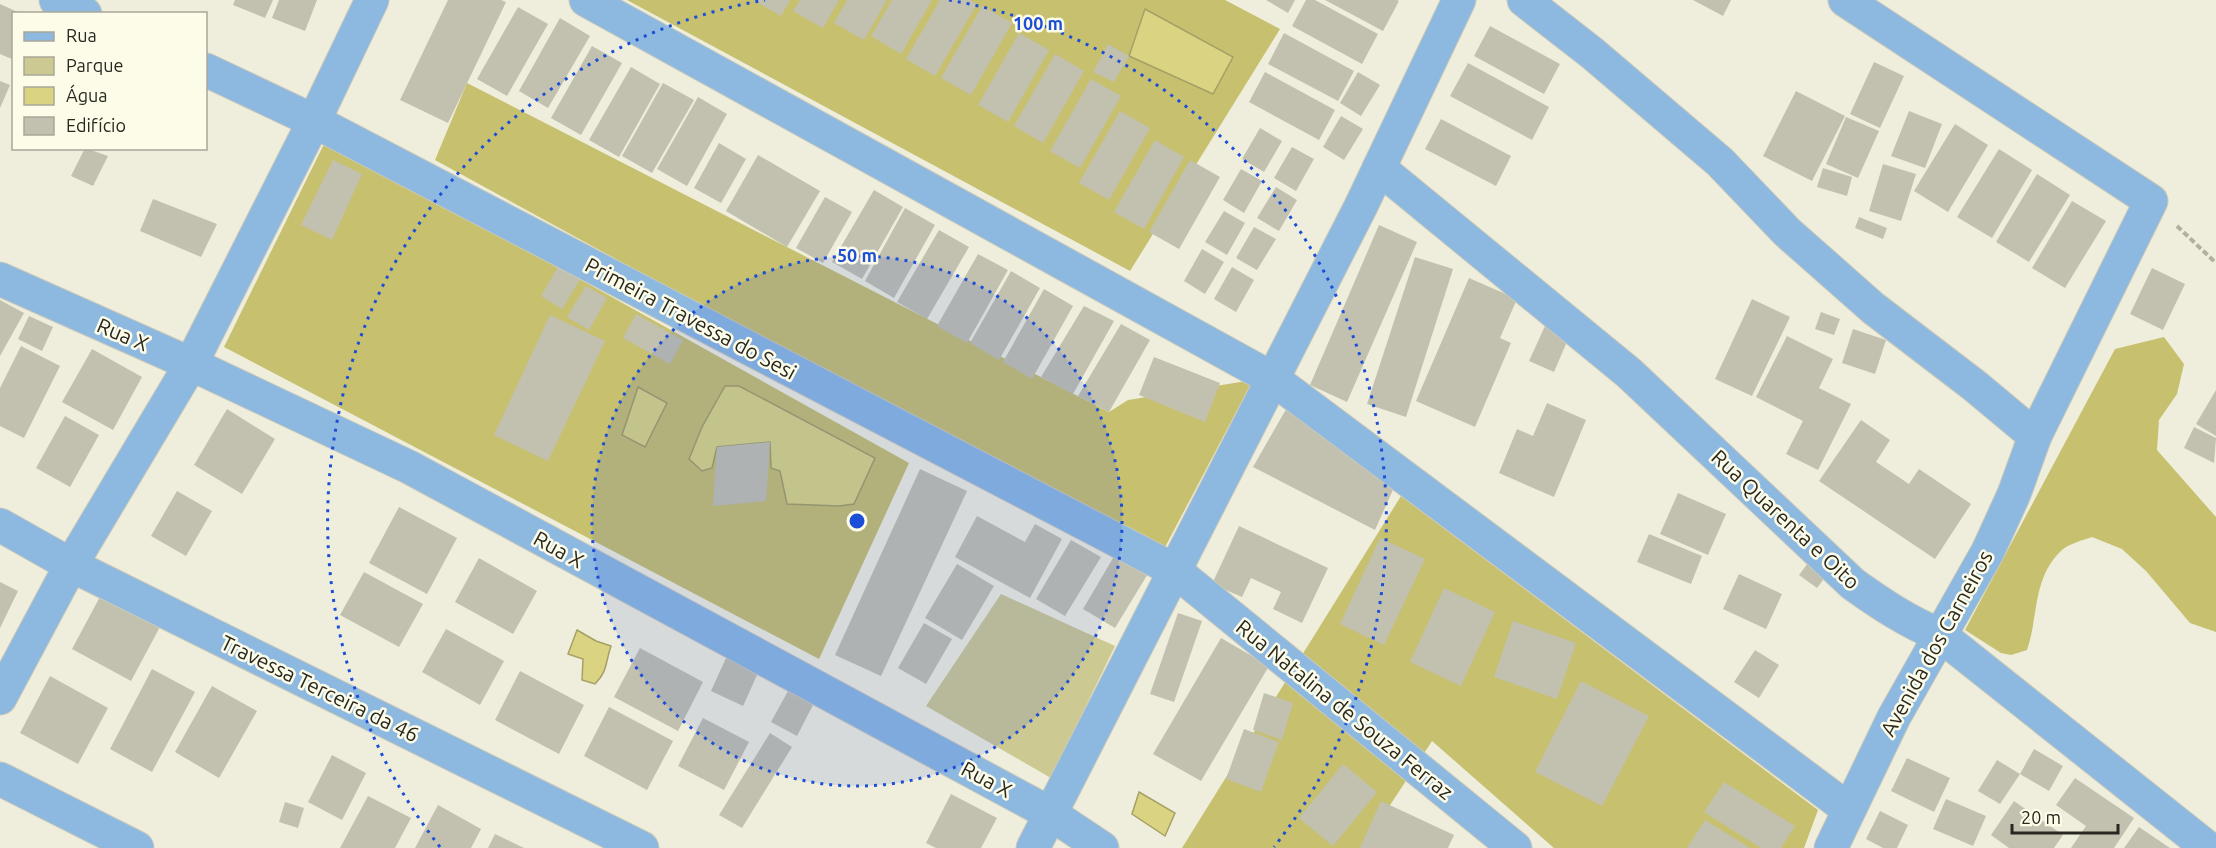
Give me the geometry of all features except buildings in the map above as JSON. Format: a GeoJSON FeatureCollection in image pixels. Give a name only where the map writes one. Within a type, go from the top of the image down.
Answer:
{"type":"FeatureCollection","features":[{"type":"Feature","properties":{"kind":"street"},"geometry":{"type":"LineString","coordinates":[[56,0],[81,12]]}},
{"type":"Feature","properties":{"kind":"street"},"geometry":{"type":"LineString","coordinates":[[0,698],[71,565],[191,364],[314,121],[372,0]]}},
{"type":"Feature","properties":{"kind":"street"},"geometry":{"type":"LineString","coordinates":[[586,0],[1273,379],[1848,809]]}},
{"type":"Feature","properties":{"kind":"street"},"geometry":{"type":"LineString","coordinates":[[1033,848],[1379,168],[1459,0]]}},
{"type":"Feature","properties":{"kind":"street"},"geometry":{"type":"LineString","coordinates":[[1524,0],[1592,53],[1720,162],[1787,232],[1873,308],[1975,386],[2035,436]]}},
{"type":"Feature","properties":{"kind":"street"},"geometry":{"type":"LineString","coordinates":[[1845,0],[2151,201]]}},
{"type":"Feature","properties":{"kind":"street","name":"Primeira Travessa do Sesi"},"geometry":{"type":"LineString","coordinates":[[207,70],[314,121],[1174,570]]}},
{"type":"Feature","properties":{"kind":"street","name":"Rua Quarenta e Oito"},"geometry":{"type":"LineString","coordinates":[[1379,168],[1629,373],[1853,584],[1907,620],[1940,635],[2208,848]]}},
{"type":"Feature","properties":{"kind":"street","name":"Avenida dos Carneiros"},"geometry":{"type":"LineString","coordinates":[[1831,848],[1894,717],[1988,551],[2014,494],[2035,436],[2151,201]]}},
{"type":"Feature","properties":{"kind":"street","name":"Rua X"},"geometry":{"type":"LineString","coordinates":[[0,279],[191,364],[409,468],[1051,814],[1102,848]]}},
{"type":"Feature","properties":{"kind":"street","name":"Travessa Terceira da 46"},"geometry":{"type":"LineString","coordinates":[[0,525],[71,565],[642,848]]}},
{"type":"Feature","properties":{"kind":"street","name":"Rua Natalina de Souza Ferraz"},"geometry":{"type":"LineString","coordinates":[[1174,570],[1515,848]]}},
{"type":"Feature","properties":{"kind":"street"},"geometry":{"type":"LineString","coordinates":[[0,779],[137,848]]}},
{"type":"Feature","properties":{"kind":"path"},"geometry":{"type":"LineString","coordinates":[[2151,201],[2216,263]]}},
{"type":"Feature","properties":{"kind":"green space"},"geometry":{"type":"Polygon","coordinates":[[[1001,594],[1115,646],[1051,778],[926,706],[1001,594]]]}},
{"type":"Feature","properties":{"kind":"shaded area"},"geometry":{"type":"Polygon","coordinates":[[[627,0],[1225,0],[1280,29],[1130,271],[627,0]]]}},
{"type":"Feature","properties":{"kind":"shaded area"},"geometry":{"type":"Polygon","coordinates":[[[467,83],[1109,412],[1128,400],[1253,380],[1163,551],[720,316],[435,160],[467,83]]]}},
{"type":"Feature","properties":{"kind":"shaded area"},"geometry":{"type":"Polygon","coordinates":[[[327,138],[909,463],[819,659],[224,347],[327,138]]]}},
{"type":"Feature","properties":{"kind":"shaded area"},"geometry":{"type":"Polygon","coordinates":[[[2164,337],[2184,364],[2177,394],[2159,420],[2157,450],[2216,517],[2216,632],[2190,623],[2146,571],[2122,549],[2092,537],[2062,550],[2052,561],[2041,585],[2027,650],[2011,655],[2001,653],[1965,630],[2115,349],[2164,337]]]}},
{"type":"Feature","properties":{"kind":"shaded area"},"geometry":{"type":"Polygon","coordinates":[[[1401,496],[1818,810],[1804,848],[1554,848],[1432,741],[1362,848],[1182,848],[1401,496]]]}},
{"type":"Feature","properties":{"kind":"water"},"geometry":{"type":"Polygon","coordinates":[[[1145,9],[1233,57],[1213,94],[1129,56],[1145,9]]]}},
{"type":"Feature","properties":{"kind":"water"},"geometry":{"type":"Polygon","coordinates":[[[725,386],[739,386],[875,458],[854,504],[839,506],[787,504],[780,471],[771,468],[770,442],[717,447],[712,468],[702,471],[689,459],[702,427],[725,386]]]}},
{"type":"Feature","properties":{"kind":"water"},"geometry":{"type":"Polygon","coordinates":[[[638,387],[667,403],[645,447],[622,435],[638,387]]]}},
{"type":"Feature","properties":{"kind":"water"},"geometry":{"type":"Polygon","coordinates":[[[577,630],[596,641],[611,646],[604,671],[595,684],[582,680],[583,659],[568,654],[577,630]]]}},
{"type":"Feature","properties":{"kind":"water"},"geometry":{"type":"Polygon","coordinates":[[[1139,792],[1175,813],[1165,836],[1132,814],[1139,792]]]}}]}
